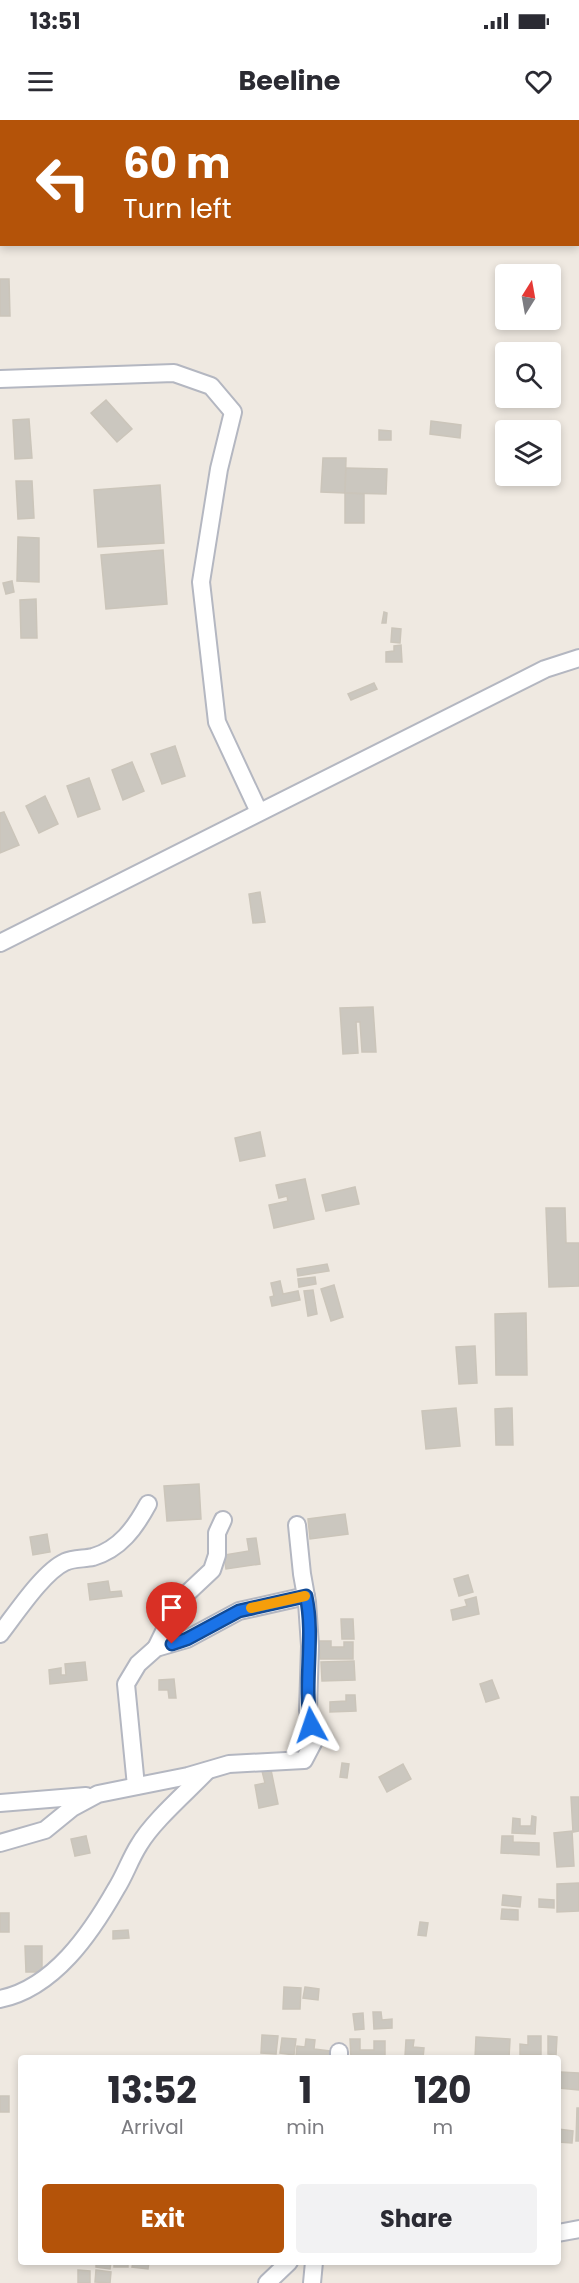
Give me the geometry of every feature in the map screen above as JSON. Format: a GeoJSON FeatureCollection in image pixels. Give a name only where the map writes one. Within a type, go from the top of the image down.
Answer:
{"type":"FeatureCollection","features":[{"type":"Feature","properties":{"kind":"street"},"geometry":{"type":"LineString","coordinates":[[0,379],[174,373],[211,386],[233,412],[219,469],[201,582],[217,722],[259,812]]}},
{"type":"Feature","properties":{"kind":"street"},"geometry":{"type":"LineString","coordinates":[[0,943],[545,669],[579,658]]}},
{"type":"Feature","properties":{"kind":"street"},"geometry":{"type":"LineString","coordinates":[[0,1634],[47,1576],[65,1562],[92,1557],[116,1548],[130,1532],[148,1504]]}},
{"type":"Feature","properties":{"kind":"street"},"geometry":{"type":"LineString","coordinates":[[136,1786],[126,1684],[138,1664],[156,1648],[179,1601],[212,1570],[217,1555],[217,1533],[223,1520]]}},
{"type":"Feature","properties":{"kind":"street"},"geometry":{"type":"LineString","coordinates":[[0,1803],[75,1798],[99,1794],[229,1764],[304,1760],[314,1741],[308,1710],[310,1646],[297,1525]]}},
{"type":"Feature","properties":{"kind":"street"},"geometry":{"type":"LineString","coordinates":[[156,1648],[187,1639],[239,1611],[306,1596]]}},
{"type":"Feature","properties":{"kind":"street"},"geometry":{"type":"LineString","coordinates":[[0,1999],[30,1987],[53,1971],[82,1942],[117,1889],[140,1843],[208,1770]]}},
{"type":"Feature","properties":{"kind":"street"},"geometry":{"type":"LineString","coordinates":[[0,1843],[45,1830],[72,1808],[99,1794]]}},
{"type":"Feature","properties":{"kind":"street"},"geometry":{"type":"LineString","coordinates":[[561,2232],[579,2229]]}},
{"type":"Feature","properties":{"kind":"street"},"geometry":{"type":"LineString","coordinates":[[267,2283],[286,2265]]}},
{"type":"Feature","properties":{"kind":"street"},"geometry":{"type":"LineString","coordinates":[[312,2283],[314,2265]]}},
{"type":"Feature","properties":{"kind":"building"},"geometry":{"type":"Polygon","coordinates":[[[0,279],[9,279],[10,316],[0,316],[0,279]]]}},
{"type":"Feature","properties":{"kind":"building"},"geometry":{"type":"Polygon","coordinates":[[[106,400],[132,429],[117,442],[91,413],[106,400]]]}},
{"type":"Feature","properties":{"kind":"building"},"geometry":{"type":"Polygon","coordinates":[[[29,419],[32,458],[15,459],[13,420],[29,419]]]}},
{"type":"Feature","properties":{"kind":"building"},"geometry":{"type":"Polygon","coordinates":[[[431,421],[461,425],[460,438],[430,434],[431,421]]]}},
{"type":"Feature","properties":{"kind":"building"},"geometry":{"type":"Polygon","coordinates":[[[379,430],[391,431],[391,440],[379,440],[379,430]]]}},
{"type":"Feature","properties":{"kind":"building"},"geometry":{"type":"Polygon","coordinates":[[[323,458],[346,458],[345,493],[321,492],[323,458]]]}},
{"type":"Feature","properties":{"kind":"building"},"geometry":{"type":"Polygon","coordinates":[[[346,468],[387,469],[386,494],[345,493],[346,468]]]}},
{"type":"Feature","properties":{"kind":"building"},"geometry":{"type":"Polygon","coordinates":[[[16,481],[32,481],[34,518],[18,519],[16,481]]]}},
{"type":"Feature","properties":{"kind":"building"},"geometry":{"type":"Polygon","coordinates":[[[160,485],[164,543],[98,547],[94,490],[160,485]]]}},
{"type":"Feature","properties":{"kind":"building"},"geometry":{"type":"Polygon","coordinates":[[[345,493],[364,494],[364,523],[345,523],[345,493]]]}},
{"type":"Feature","properties":{"kind":"building"},"geometry":{"type":"Polygon","coordinates":[[[18,537],[39,538],[39,582],[17,581],[18,537]]]}},
{"type":"Feature","properties":{"kind":"building"},"geometry":{"type":"Polygon","coordinates":[[[163,550],[167,604],[106,609],[101,555],[163,550]]]}},
{"type":"Feature","properties":{"kind":"building"},"geometry":{"type":"Polygon","coordinates":[[[12,581],[14,592],[6,594],[3,583],[12,581]]]}},
{"type":"Feature","properties":{"kind":"building"},"geometry":{"type":"Polygon","coordinates":[[[36,599],[37,638],[21,638],[20,600],[36,599]]]}},
{"type":"Feature","properties":{"kind":"building"},"geometry":{"type":"Polygon","coordinates":[[[384,612],[387,613],[386,623],[382,623],[384,612]]]}},
{"type":"Feature","properties":{"kind":"building"},"geometry":{"type":"Polygon","coordinates":[[[392,628],[401,629],[400,643],[391,642],[392,628]]]}},
{"type":"Feature","properties":{"kind":"building"},"geometry":{"type":"Polygon","coordinates":[[[401,645],[402,662],[386,662],[386,652],[394,651],[394,646],[401,645]]]}},
{"type":"Feature","properties":{"kind":"building"},"geometry":{"type":"Polygon","coordinates":[[[374,683],[377,689],[351,700],[348,694],[374,683]]]}},
{"type":"Feature","properties":{"kind":"building"},"geometry":{"type":"Polygon","coordinates":[[[175,746],[185,776],[162,784],[151,754],[175,746]]]}},
{"type":"Feature","properties":{"kind":"building"},"geometry":{"type":"Polygon","coordinates":[[[132,762],[144,791],[123,800],[112,770],[132,762]]]}},
{"type":"Feature","properties":{"kind":"building"},"geometry":{"type":"Polygon","coordinates":[[[89,778],[100,809],[78,817],[67,786],[89,778]]]}},
{"type":"Feature","properties":{"kind":"building"},"geometry":{"type":"Polygon","coordinates":[[[45,796],[58,824],[39,833],[26,806],[45,796]]]}},
{"type":"Feature","properties":{"kind":"building"},"geometry":{"type":"Polygon","coordinates":[[[4,812],[19,845],[0,853],[0,813],[4,812]]]}},
{"type":"Feature","properties":{"kind":"building"},"geometry":{"type":"Polygon","coordinates":[[[260,892],[265,922],[253,923],[249,894],[260,892]]]}},
{"type":"Feature","properties":{"kind":"building"},"geometry":{"type":"Polygon","coordinates":[[[373,1007],[376,1052],[362,1052],[360,1022],[356,1022],[358,1053],[343,1054],[340,1008],[373,1007]]]}},
{"type":"Feature","properties":{"kind":"building"},"geometry":{"type":"Polygon","coordinates":[[[260,1132],[265,1156],[240,1161],[235,1138],[260,1132]]]}},
{"type":"Feature","properties":{"kind":"building"},"geometry":{"type":"Polygon","coordinates":[[[305,1179],[314,1219],[274,1228],[269,1205],[288,1201],[287,1196],[279,1198],[276,1185],[305,1179]]]}},
{"type":"Feature","properties":{"kind":"building"},"geometry":{"type":"Polygon","coordinates":[[[355,1187],[359,1204],[326,1211],[322,1195],[355,1187]]]}},
{"type":"Feature","properties":{"kind":"building"},"geometry":{"type":"Polygon","coordinates":[[[546,1208],[565,1208],[566,1243],[579,1243],[579,1286],[549,1287],[546,1208]]]}},
{"type":"Feature","properties":{"kind":"building"},"geometry":{"type":"Polygon","coordinates":[[[327,1264],[329,1271],[298,1276],[297,1269],[327,1264]]]}},
{"type":"Feature","properties":{"kind":"building"},"geometry":{"type":"Polygon","coordinates":[[[315,1277],[316,1284],[299,1287],[298,1279],[315,1277]]]}},
{"type":"Feature","properties":{"kind":"building"},"geometry":{"type":"Polygon","coordinates":[[[280,1281],[283,1294],[298,1291],[300,1300],[272,1306],[270,1297],[274,1296],[271,1283],[280,1281]]]}},
{"type":"Feature","properties":{"kind":"building"},"geometry":{"type":"Polygon","coordinates":[[[334,1285],[343,1317],[331,1321],[321,1289],[334,1285]]]}},
{"type":"Feature","properties":{"kind":"building"},"geometry":{"type":"Polygon","coordinates":[[[313,1290],[317,1314],[308,1316],[304,1291],[313,1290]]]}},
{"type":"Feature","properties":{"kind":"building"},"geometry":{"type":"Polygon","coordinates":[[[526,1313],[527,1375],[496,1375],[495,1314],[526,1313]]]}},
{"type":"Feature","properties":{"kind":"building"},"geometry":{"type":"Polygon","coordinates":[[[475,1346],[477,1383],[459,1384],[456,1347],[475,1346]]]}},
{"type":"Feature","properties":{"kind":"building"},"geometry":{"type":"Polygon","coordinates":[[[456,1408],[460,1446],[426,1449],[422,1411],[456,1408]]]}},
{"type":"Feature","properties":{"kind":"building"},"geometry":{"type":"Polygon","coordinates":[[[512,1408],[513,1445],[496,1445],[495,1409],[512,1408]]]}},
{"type":"Feature","properties":{"kind":"building"},"geometry":{"type":"Polygon","coordinates":[[[199,1484],[201,1519],[167,1521],[164,1486],[199,1484]]]}},
{"type":"Feature","properties":{"kind":"building"},"geometry":{"type":"Polygon","coordinates":[[[345,1514],[348,1534],[310,1539],[308,1519],[345,1514]]]}},
{"type":"Feature","properties":{"kind":"building"},"geometry":{"type":"Polygon","coordinates":[[[47,1534],[50,1552],[33,1555],[30,1537],[47,1534]]]}},
{"type":"Feature","properties":{"kind":"building"},"geometry":{"type":"Polygon","coordinates":[[[256,1538],[260,1564],[226,1569],[224,1555],[249,1551],[247,1539],[256,1538]]]}},
{"type":"Feature","properties":{"kind":"building"},"geometry":{"type":"Polygon","coordinates":[[[468,1575],[473,1592],[459,1596],[454,1579],[468,1575]]]}},
{"type":"Feature","properties":{"kind":"building"},"geometry":{"type":"Polygon","coordinates":[[[108,1581],[110,1592],[121,1591],[122,1596],[90,1600],[88,1584],[108,1581]]]}},
{"type":"Feature","properties":{"kind":"building"},"geometry":{"type":"Polygon","coordinates":[[[476,1597],[479,1614],[453,1620],[451,1610],[467,1606],[465,1600],[476,1597]]]}},
{"type":"Feature","properties":{"kind":"building"},"geometry":{"type":"Polygon","coordinates":[[[341,1619],[353,1619],[354,1639],[342,1639],[341,1619]]]}},
{"type":"Feature","properties":{"kind":"building"},"geometry":{"type":"Polygon","coordinates":[[[319,1641],[331,1641],[331,1647],[344,1647],[344,1642],[353,1642],[353,1659],[320,1659],[319,1641]]]}},
{"type":"Feature","properties":{"kind":"building"},"geometry":{"type":"Polygon","coordinates":[[[354,1661],[355,1680],[322,1681],[321,1662],[354,1661]]]}},
{"type":"Feature","properties":{"kind":"building"},"geometry":{"type":"Polygon","coordinates":[[[85,1662],[87,1680],[50,1684],[49,1670],[61,1668],[61,1675],[66,1675],[65,1664],[85,1662]]]}},
{"type":"Feature","properties":{"kind":"building"},"geometry":{"type":"Polygon","coordinates":[[[174,1679],[176,1698],[169,1698],[168,1690],[159,1690],[159,1680],[174,1679]]]}},
{"type":"Feature","properties":{"kind":"building"},"geometry":{"type":"Polygon","coordinates":[[[492,1680],[499,1698],[486,1702],[480,1684],[492,1680]]]}},
{"type":"Feature","properties":{"kind":"building"},"geometry":{"type":"Polygon","coordinates":[[[346,1695],[355,1695],[356,1711],[330,1712],[330,1702],[346,1701],[346,1695]]]}},
{"type":"Feature","properties":{"kind":"building"},"geometry":{"type":"Polygon","coordinates":[[[342,1763],[349,1764],[347,1778],[340,1777],[342,1763]]]}},
{"type":"Feature","properties":{"kind":"building"},"geometry":{"type":"Polygon","coordinates":[[[403,1764],[411,1779],[387,1792],[379,1777],[403,1764]]]}},
{"type":"Feature","properties":{"kind":"building"},"geometry":{"type":"Polygon","coordinates":[[[271,1770],[278,1804],[259,1808],[255,1785],[265,1783],[262,1771],[271,1770]]]}},
{"type":"Feature","properties":{"kind":"building"},"geometry":{"type":"Polygon","coordinates":[[[571,1797],[579,1797],[579,1831],[573,1832],[571,1797]]]}},
{"type":"Feature","properties":{"kind":"building"},"geometry":{"type":"Polygon","coordinates":[[[532,1816],[536,1817],[535,1834],[512,1833],[513,1818],[520,1819],[520,1826],[531,1826],[532,1816]]]}},
{"type":"Feature","properties":{"kind":"building"},"geometry":{"type":"Polygon","coordinates":[[[572,1831],[574,1866],[557,1867],[554,1833],[572,1831]]]}},
{"type":"Feature","properties":{"kind":"building"},"geometry":{"type":"Polygon","coordinates":[[[86,1836],[90,1853],[75,1856],[71,1839],[86,1836]]]}},
{"type":"Feature","properties":{"kind":"building"},"geometry":{"type":"Polygon","coordinates":[[[502,1836],[513,1836],[513,1842],[539,1843],[539,1855],[501,1853],[502,1836]]]}},
{"type":"Feature","properties":{"kind":"building"},"geometry":{"type":"Polygon","coordinates":[[[579,1883],[579,1911],[557,1912],[557,1884],[579,1883]]]}},
{"type":"Feature","properties":{"kind":"building"},"geometry":{"type":"Polygon","coordinates":[[[503,1895],[521,1897],[520,1907],[502,1905],[503,1895]]]}},
{"type":"Feature","properties":{"kind":"building"},"geometry":{"type":"Polygon","coordinates":[[[539,1899],[554,1900],[554,1908],[539,1907],[539,1899]]]}},
{"type":"Feature","properties":{"kind":"building"},"geometry":{"type":"Polygon","coordinates":[[[502,1909],[518,1910],[518,1920],[501,1919],[502,1909]]]}},
{"type":"Feature","properties":{"kind":"building"},"geometry":{"type":"Polygon","coordinates":[[[0,1913],[9,1913],[9,1932],[0,1932],[0,1913]]]}},
{"type":"Feature","properties":{"kind":"building"},"geometry":{"type":"Polygon","coordinates":[[[420,1922],[428,1923],[426,1936],[418,1935],[420,1922]]]}},
{"type":"Feature","properties":{"kind":"building"},"geometry":{"type":"Polygon","coordinates":[[[128,1930],[129,1938],[113,1939],[113,1931],[128,1930]]]}},
{"type":"Feature","properties":{"kind":"building"},"geometry":{"type":"Polygon","coordinates":[[[25,1946],[42,1946],[42,1972],[26,1972],[25,1946]]]}},
{"type":"Feature","properties":{"kind":"building"},"geometry":{"type":"Polygon","coordinates":[[[284,1987],[301,1988],[300,2009],[283,2009],[284,1987]]]}},
{"type":"Feature","properties":{"kind":"building"},"geometry":{"type":"Polygon","coordinates":[[[305,1987],[319,1989],[318,2000],[303,1998],[305,1987]]]}},
{"type":"Feature","properties":{"kind":"building"},"geometry":{"type":"Polygon","coordinates":[[[373,2012],[381,2012],[382,2020],[392,2019],[392,2028],[374,2029],[373,2012]]]}},
{"type":"Feature","properties":{"kind":"building"},"geometry":{"type":"Polygon","coordinates":[[[363,2013],[364,2029],[355,2030],[353,2014],[363,2013]]]}},
{"type":"Feature","properties":{"kind":"building"},"geometry":{"type":"Polygon","coordinates":[[[262,2035],[278,2036],[276,2054],[261,2053],[262,2035]]]}},
{"type":"Feature","properties":{"kind":"building"},"geometry":{"type":"Polygon","coordinates":[[[528,2036],[541,2036],[541,2055],[520,2055],[520,2044],[528,2045],[528,2036]]]}},
{"type":"Feature","properties":{"kind":"building"},"geometry":{"type":"Polygon","coordinates":[[[548,2036],[557,2037],[556,2055],[548,2054],[548,2036]]]}},
{"type":"Feature","properties":{"kind":"building"},"geometry":{"type":"Polygon","coordinates":[[[476,2037],[510,2039],[509,2055],[475,2055],[476,2037]]]}},
{"type":"Feature","properties":{"kind":"building"},"geometry":{"type":"Polygon","coordinates":[[[282,2038],[296,2039],[294,2055],[280,2053],[282,2038]]]}},
{"type":"Feature","properties":{"kind":"building"},"geometry":{"type":"Polygon","coordinates":[[[306,2039],[315,2040],[314,2049],[330,2051],[329,2055],[296,2055],[297,2046],[305,2047],[306,2039]]]}},
{"type":"Feature","properties":{"kind":"building"},"geometry":{"type":"Polygon","coordinates":[[[350,2039],[360,2039],[360,2050],[374,2050],[374,2041],[385,2041],[385,2055],[351,2055],[350,2039]]]}},
{"type":"Feature","properties":{"kind":"building"},"geometry":{"type":"Polygon","coordinates":[[[406,2040],[414,2040],[413,2047],[424,2048],[423,2055],[405,2055],[406,2040]]]}},
{"type":"Feature","properties":{"kind":"building"},"geometry":{"type":"Polygon","coordinates":[[[561,2072],[579,2073],[579,2090],[561,2088],[561,2072]]]}},
{"type":"Feature","properties":{"kind":"building"},"geometry":{"type":"Polygon","coordinates":[[[0,2096],[9,2096],[9,2112],[0,2112],[0,2096]]]}},
{"type":"Feature","properties":{"kind":"building"},"geometry":{"type":"Polygon","coordinates":[[[577,2108],[579,2108],[579,2141],[576,2141],[577,2108]]]}},
{"type":"Feature","properties":{"kind":"building"},"geometry":{"type":"Polygon","coordinates":[[[561,2129],[573,2131],[572,2143],[561,2142],[561,2129]]]}},
{"type":"Feature","properties":{"kind":"building"},"geometry":{"type":"Polygon","coordinates":[[[96,2265],[111,2265],[110,2269],[96,2267],[96,2265]]]}},
{"type":"Feature","properties":{"kind":"building"},"geometry":{"type":"Polygon","coordinates":[[[114,2265],[128,2265],[128,2267],[114,2267],[114,2265]]]}},
{"type":"Feature","properties":{"kind":"building"},"geometry":{"type":"Polygon","coordinates":[[[132,2265],[149,2265],[148,2269],[132,2267],[132,2265]]]}},
{"type":"Feature","properties":{"kind":"building"},"geometry":{"type":"Polygon","coordinates":[[[78,2270],[90,2271],[90,2283],[78,2283],[78,2270]]]}},
{"type":"Feature","properties":{"kind":"building"},"geometry":{"type":"Polygon","coordinates":[[[96,2270],[111,2272],[110,2283],[95,2282],[96,2270]]]}},
{"type":"Feature","properties":{"kind":"slow traffic"},"geometry":{"type":"LineString","coordinates":[[251,1608],[305,1596]]}},
{"type":"Feature","properties":{"kind":"route"},"geometry":{"type":"LineString","coordinates":[[172,1644],[187,1639],[239,1611],[266,1603],[306,1596],[310,1646],[308,1710],[311,1725]]}}]}
